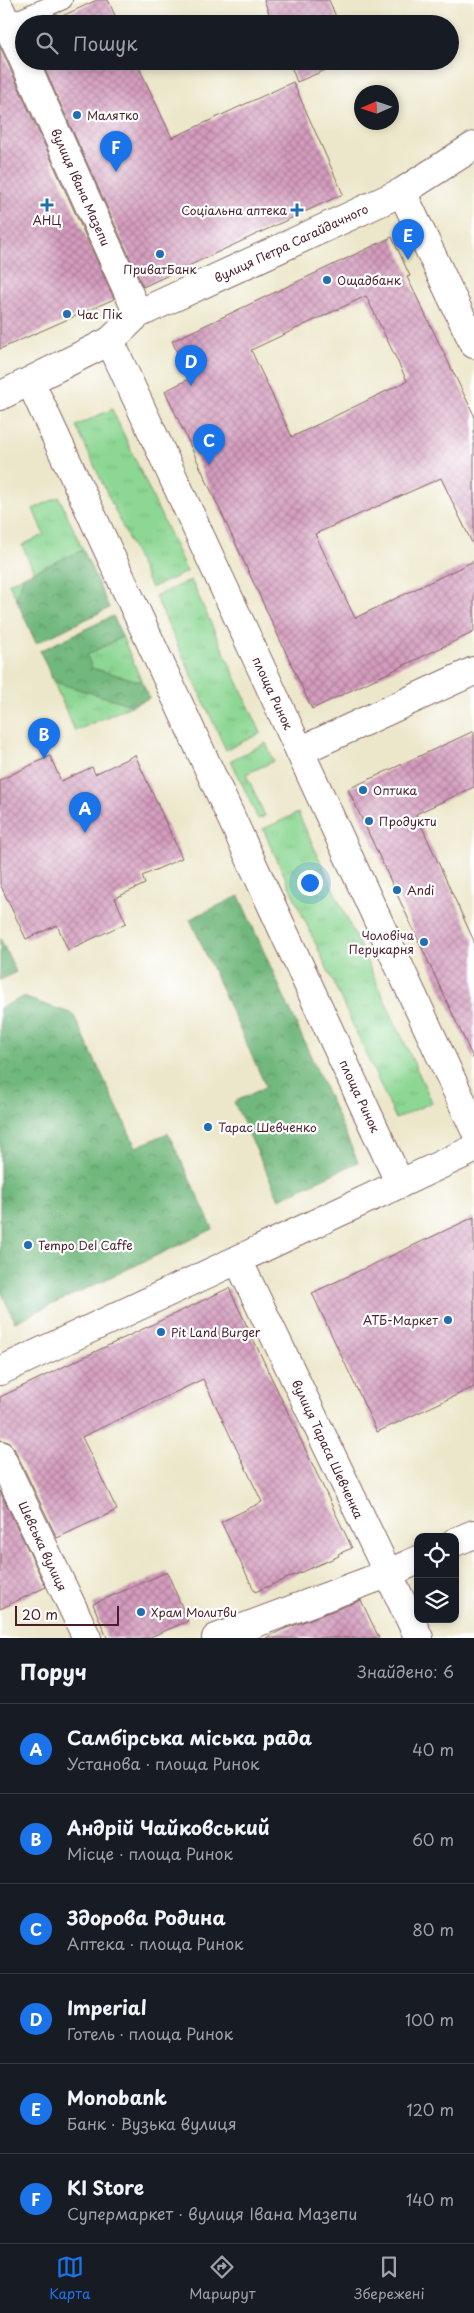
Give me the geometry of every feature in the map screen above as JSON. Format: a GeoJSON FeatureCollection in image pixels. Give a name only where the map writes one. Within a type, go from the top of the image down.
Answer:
{"type":"FeatureCollection","features":[{"type":"Feature","properties":{"kind":"street","name":"вулиця Івана Мазепи"},"geometry":{"type":"LineString","coordinates":[[4,16],[15,41]]}},
{"type":"Feature","properties":{"kind":"street","name":"вулиця Івана Мазепи"},"geometry":{"type":"LineString","coordinates":[[28,70],[138,314]]}},
{"type":"Feature","properties":{"kind":"street","name":"вулиця Петра Сагайдачного"},"geometry":{"type":"LineString","coordinates":[[110,341],[138,314],[402,192],[474,146]]}},
{"type":"Feature","properties":{"kind":"street"},"geometry":{"type":"LineString","coordinates":[[402,192],[474,344]]}},
{"type":"Feature","properties":{"kind":"street"},"geometry":{"type":"LineString","coordinates":[[0,396],[110,341]]}},
{"type":"Feature","properties":{"kind":"street","name":"площа Ринок"},"geometry":{"type":"LineString","coordinates":[[110,341],[474,1128]]}},
{"type":"Feature","properties":{"kind":"street","name":"площа Ринок"},"geometry":{"type":"LineString","coordinates":[[30,381],[400,1184]]}},
{"type":"Feature","properties":{"kind":"street"},"geometry":{"type":"LineString","coordinates":[[300,750],[474,671]]}},
{"type":"Feature","properties":{"kind":"street"},"geometry":{"type":"LineString","coordinates":[[0,1372],[474,1149]]}},
{"type":"Feature","properties":{"kind":"street","name":"вулиця Тараса Шевченка"},"geometry":{"type":"LineString","coordinates":[[238,1260],[419,1638]]}},
{"type":"Feature","properties":{"kind":"street","name":"Шевська вулиця"},"geometry":{"type":"LineString","coordinates":[[0,1455],[87,1638]]}},
{"type":"Feature","properties":{"kind":"street"},"geometry":{"type":"LineString","coordinates":[[459,1540],[474,1534]]}},
{"type":"Feature","properties":{"kind":"street"},"geometry":{"type":"LineString","coordinates":[[216,1638],[387,1574],[414,1562]]}},
{"type":"Feature","properties":{"kind":"lane"},"geometry":{"type":"LineString","coordinates":[[4,16],[63,0]]}},
{"type":"Feature","properties":{"kind":"green space"},"geometry":{"type":"Polygon","coordinates":[[[112,409],[187,572],[151,588],[76,426],[112,409]]]}},
{"type":"Feature","properties":{"kind":"green space"},"geometry":{"type":"Polygon","coordinates":[[[59,497],[109,608],[36,643],[9,583],[34,572],[22,545],[44,535],[33,509],[59,497]]]}},
{"type":"Feature","properties":{"kind":"green space"},"geometry":{"type":"Polygon","coordinates":[[[83,550],[109,608],[36,643],[16,598],[24,576],[83,550]]]}},
{"type":"Feature","properties":{"kind":"green space"},"geometry":{"type":"Polygon","coordinates":[[[191,580],[261,733],[226,750],[155,596],[191,580]]]}},
{"type":"Feature","properties":{"kind":"green space"},"geometry":{"type":"Polygon","coordinates":[[[113,616],[149,698],[75,731],[40,651],[113,616]]]}},
{"type":"Feature","properties":{"kind":"green space"},"geometry":{"type":"Polygon","coordinates":[[[113,616],[122,637],[87,655],[92,668],[142,682],[149,698],[132,705],[54,682],[40,651],[113,616]]]}},
{"type":"Feature","properties":{"kind":"green space"},"geometry":{"type":"Polygon","coordinates":[[[266,743],[274,761],[246,774],[265,816],[258,819],[231,760],[266,743]]]}},
{"type":"Feature","properties":{"kind":"green space"},"geometry":{"type":"Polygon","coordinates":[[[298,813],[432,1102],[396,1119],[263,829],[298,813]]]}},
{"type":"Feature","properties":{"kind":"green space"},"geometry":{"type":"Polygon","coordinates":[[[239,896],[358,1162],[279,1199],[234,1102],[266,1087],[190,919],[239,896]]]}},
{"type":"Feature","properties":{"kind":"green space"},"geometry":{"type":"Polygon","coordinates":[[[0,938],[16,972],[0,980],[0,938]]]}},
{"type":"Feature","properties":{"kind":"green space"},"geometry":{"type":"Polygon","coordinates":[[[23,997],[73,1014],[136,1147],[168,1133],[213,1229],[15,1322],[0,1289],[0,1008],[23,997]]]}},
{"type":"Feature","properties":{"kind":"building"},"geometry":{"type":"Polygon","coordinates":[[[97,0],[108,0],[115,15],[64,15],[97,0]]]}},
{"type":"Feature","properties":{"kind":"building"},"geometry":{"type":"Polygon","coordinates":[[[264,0],[329,0],[335,15],[270,15],[264,0]]]}},
{"type":"Feature","properties":{"kind":"building"},"geometry":{"type":"Polygon","coordinates":[[[0,46],[114,299],[0,349],[0,46]]]}},
{"type":"Feature","properties":{"kind":"building"},"geometry":{"type":"Polygon","coordinates":[[[45,70],[140,70],[172,138],[293,82],[343,194],[143,287],[45,70]]]}},
{"type":"Feature","properties":{"kind":"building"},"geometry":{"type":"Polygon","coordinates":[[[292,70],[326,70],[297,82],[292,70]]]}},
{"type":"Feature","properties":{"kind":"building"},"geometry":{"type":"Polygon","coordinates":[[[392,237],[410,276],[407,277],[474,415],[474,547],[441,478],[315,534],[355,618],[474,561],[474,632],[312,709],[165,391],[189,379],[172,341],[392,237]],[[366,296],[251,350],[292,437],[407,381],[366,296]]]}},
{"type":"Feature","properties":{"kind":"building"},"geometry":{"type":"Polygon","coordinates":[[[474,731],[474,787],[416,814],[474,941],[474,1060],[348,789],[474,731]]]}},
{"type":"Feature","properties":{"kind":"building"},"geometry":{"type":"Polygon","coordinates":[[[135,755],[182,858],[142,876],[145,884],[115,898],[126,923],[68,950],[57,925],[26,939],[0,884],[0,780],[50,756],[61,781],[92,767],[95,774],[135,755]]]}},
{"type":"Feature","properties":{"kind":"building"},"geometry":{"type":"Polygon","coordinates":[[[474,1217],[474,1387],[377,1432],[312,1293],[474,1217]]]}},
{"type":"Feature","properties":{"kind":"building"},"geometry":{"type":"Polygon","coordinates":[[[229,1288],[352,1548],[338,1554],[339,1556],[255,1592],[221,1522],[262,1502],[203,1379],[82,1437],[117,1510],[57,1538],[14,1448],[8,1442],[0,1440],[0,1397],[229,1288]]]}},
{"type":"Feature","properties":{"kind":"building"},"geometry":{"type":"Polygon","coordinates":[[[0,1491],[46,1587],[0,1609],[0,1491]]]}},
{"type":"Feature","properties":{"kind":"building","name":"Храм Молитви"},"geometry":{"type":"Polygon","coordinates":[[[167,1572],[188,1621],[148,1638],[107,1638],[93,1604],[167,1572]]]}},
{"type":"Feature","properties":{"kind":"building"},"geometry":{"type":"Polygon","coordinates":[[[361,1600],[379,1638],[266,1638],[282,1630],[361,1600]]]}},
{"type":"Feature","properties":{"kind":"place","name":"Малятко"},"geometry":{"type":"Point","coordinates":[77,115]}},
{"type":"Feature","properties":{"kind":"place","name":"KI Store"},"geometry":{"type":"Point","coordinates":[116,172]}},
{"type":"Feature","properties":{"kind":"place","name":"АНЦ"},"geometry":{"type":"Point","coordinates":[47,205]}},
{"type":"Feature","properties":{"kind":"place","name":"Соціальна аптека"},"geometry":{"type":"Point","coordinates":[297,210]}},
{"type":"Feature","properties":{"kind":"place","name":"ПриватБанк"},"geometry":{"type":"Point","coordinates":[160,254]}},
{"type":"Feature","properties":{"kind":"place","name":"Monobank"},"geometry":{"type":"Point","coordinates":[408,260]}},
{"type":"Feature","properties":{"kind":"place","name":"Ощадбанк"},"geometry":{"type":"Point","coordinates":[327,280]}},
{"type":"Feature","properties":{"kind":"place","name":"Час Пік"},"geometry":{"type":"Point","coordinates":[67,314]}},
{"type":"Feature","properties":{"kind":"place","name":"Imperial"},"geometry":{"type":"Point","coordinates":[191,386]}},
{"type":"Feature","properties":{"kind":"place","name":"Здорова Родина"},"geometry":{"type":"Point","coordinates":[209,465]}},
{"type":"Feature","properties":{"kind":"place","name":"Андрій Чайковський"},"geometry":{"type":"Point","coordinates":[44,759]}},
{"type":"Feature","properties":{"kind":"place","name":"Оптика"},"geometry":{"type":"Point","coordinates":[363,790]}},
{"type":"Feature","properties":{"kind":"place","name":"Продукти"},"geometry":{"type":"Point","coordinates":[369,821]}},
{"type":"Feature","properties":{"kind":"place","name":"Самбірська міська рада"},"geometry":{"type":"Point","coordinates":[85,833]}},
{"type":"Feature","properties":{"kind":"place","name":"Andi"},"geometry":{"type":"Point","coordinates":[397,890]}},
{"type":"Feature","properties":{"kind":"place","name":"Чоловіча Перукарня"},"geometry":{"type":"Point","coordinates":[424,942]}},
{"type":"Feature","properties":{"kind":"place","name":"Тарас Шевченко"},"geometry":{"type":"Point","coordinates":[208,1127]}},
{"type":"Feature","properties":{"kind":"place","name":"Tempo Del Caffe"},"geometry":{"type":"Point","coordinates":[28,1245]}},
{"type":"Feature","properties":{"kind":"place","name":"АТБ-Маркет"},"geometry":{"type":"Point","coordinates":[448,1320]}},
{"type":"Feature","properties":{"kind":"place","name":"Pit Land Burger"},"geometry":{"type":"Point","coordinates":[161,1332]}},
{"type":"Feature","properties":{"kind":"place","name":"Храм Молитви"},"geometry":{"type":"Point","coordinates":[141,1612]}}]}
